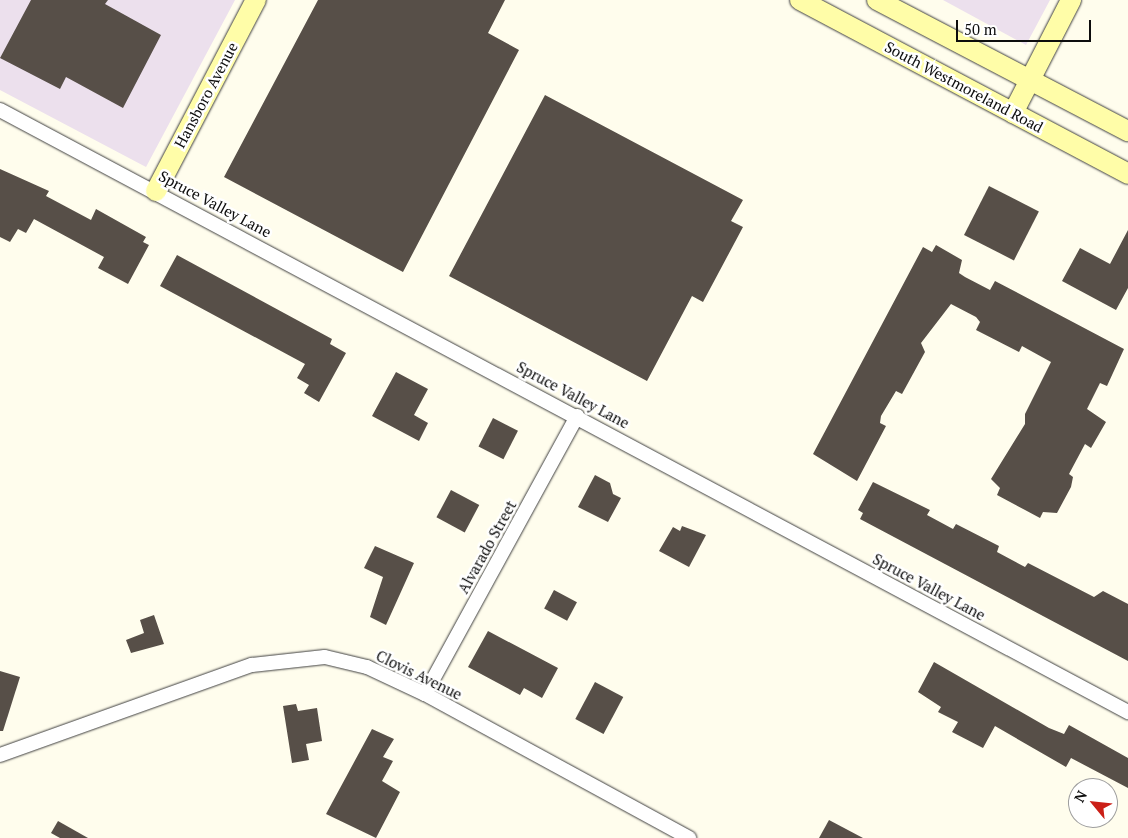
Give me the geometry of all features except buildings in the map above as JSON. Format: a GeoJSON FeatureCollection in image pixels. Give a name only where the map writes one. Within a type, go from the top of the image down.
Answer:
{"type":"FeatureCollection","features":[{"type":"Feature","properties":{"kind":"main road","name":"Hansboro Avenue"},"geometry":{"type":"LineString","coordinates":[[156,191],[256,0]]}},
{"type":"Feature","properties":{"kind":"main road","name":"South Westmoreland Road"},"geometry":{"type":"LineString","coordinates":[[800,0],[1128,174]]}},
{"type":"Feature","properties":{"kind":"main road"},"geometry":{"type":"LineString","coordinates":[[877,0],[1128,131]]}},
{"type":"Feature","properties":{"kind":"main road"},"geometry":{"type":"LineString","coordinates":[[1013,113],[1072,0]]}},
{"type":"Feature","properties":{"kind":"street","name":"Spruce Valley Lane"},"geometry":{"type":"LineString","coordinates":[[0,110],[156,191],[1128,712]]}},
{"type":"Feature","properties":{"kind":"street","name":"Alvarado Street"},"geometry":{"type":"LineString","coordinates":[[425,694],[577,416]]}},
{"type":"Feature","properties":{"kind":"street","name":"Clovis Avenue"},"geometry":{"type":"LineString","coordinates":[[0,755],[252,665],[286,659],[325,657],[367,667],[425,694],[689,838]]}},
{"type":"Feature","properties":{"kind":"shaded area"},"geometry":{"type":"Polygon","coordinates":[[[0,0],[235,0],[146,167],[0,90],[0,0]]]}},
{"type":"Feature","properties":{"kind":"shaded area"},"geometry":{"type":"Polygon","coordinates":[[[943,0],[1050,0],[1026,45],[943,0]]]}}]}
